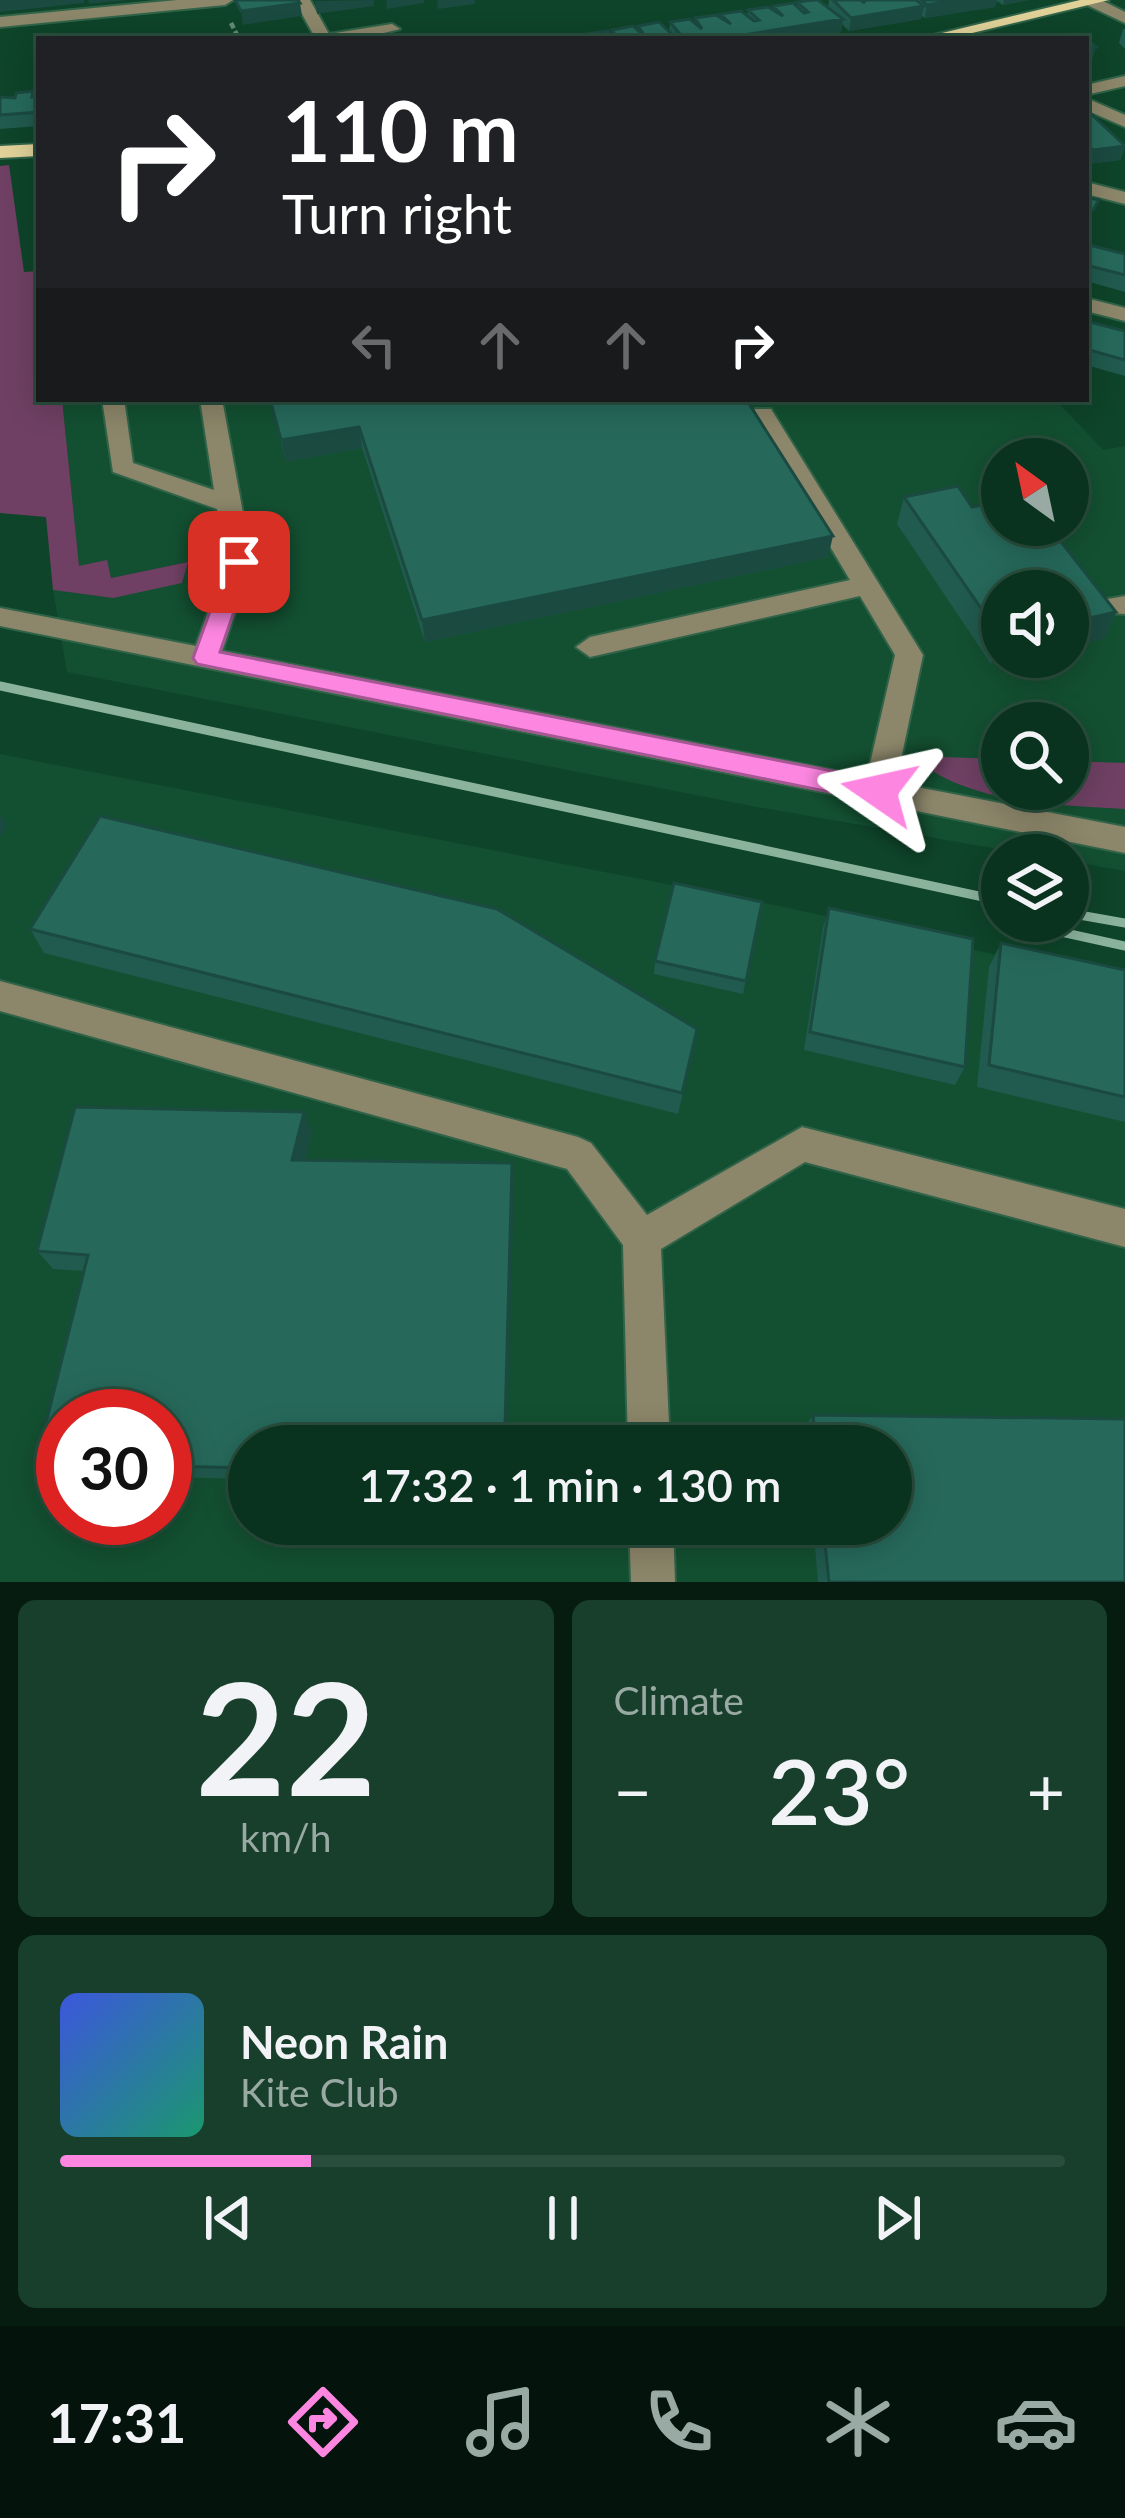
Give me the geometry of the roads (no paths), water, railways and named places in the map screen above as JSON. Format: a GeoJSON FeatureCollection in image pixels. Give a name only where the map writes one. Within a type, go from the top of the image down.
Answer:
{"type":"FeatureCollection","features":[{"type":"Feature","properties":{"kind":"main road"},"geometry":{"type":"LineString","coordinates":[[939,36],[1097,1]]}},
{"type":"Feature","properties":{"kind":"main road"},"geometry":{"type":"LineString","coordinates":[[0,152],[36,150]]}},
{"type":"Feature","properties":{"kind":"street"},"geometry":{"type":"LineString","coordinates":[[0,22],[225,0]]}},
{"type":"Feature","properties":{"kind":"street"},"geometry":{"type":"LineString","coordinates":[[302,0],[324,36]]}},
{"type":"Feature","properties":{"kind":"street"},"geometry":{"type":"LineString","coordinates":[[1097,1],[1125,18]]}},
{"type":"Feature","properties":{"kind":"street"},"geometry":{"type":"LineString","coordinates":[[346,36],[392,29]]}},
{"type":"Feature","properties":{"kind":"street"},"geometry":{"type":"LineString","coordinates":[[1089,89],[1125,81]]}},
{"type":"Feature","properties":{"kind":"street"},"geometry":{"type":"LineString","coordinates":[[1089,104],[1125,122]]}},
{"type":"Feature","properties":{"kind":"street"},"geometry":{"type":"LineString","coordinates":[[1089,189],[1125,198]]}},
{"type":"Feature","properties":{"kind":"street"},"geometry":{"type":"LineString","coordinates":[[1089,305],[1125,315]]}},
{"type":"Feature","properties":{"kind":"street"},"geometry":{"type":"LineString","coordinates":[[113,402],[122,467],[229,504]]}},
{"type":"Feature","properties":{"kind":"street"},"geometry":{"type":"LineString","coordinates":[[206,658],[239,562],[212,402]]}},
{"type":"Feature","properties":{"kind":"street"},"geometry":{"type":"LineString","coordinates":[[763,414],[909,655],[879,791]]}},
{"type":"Feature","properties":{"kind":"street"},"geometry":{"type":"LineString","coordinates":[[590,646],[867,585]]}},
{"type":"Feature","properties":{"kind":"street"},"geometry":{"type":"LineString","coordinates":[[0,617],[1125,840]]}},
{"type":"Feature","properties":{"kind":"street"},"geometry":{"type":"LineString","coordinates":[[0,996],[578,1155],[642,1239],[648,1425]]}},
{"type":"Feature","properties":{"kind":"street"},"geometry":{"type":"LineString","coordinates":[[642,1239],[802,1144],[1125,1228]]}},
{"type":"Feature","properties":{"kind":"street"},"geometry":{"type":"LineString","coordinates":[[652,1545],[653,1582]]}},
{"type":"Feature","properties":{"kind":"railway"},"geometry":{"type":"LineString","coordinates":[[0,686],[981,896]]}},
{"type":"Feature","properties":{"kind":"railway"},"geometry":{"type":"LineString","coordinates":[[1089,917],[1125,923]]}},
{"type":"Feature","properties":{"kind":"railway"},"geometry":{"type":"LineString","coordinates":[[1089,938],[1125,946]]}}]}
